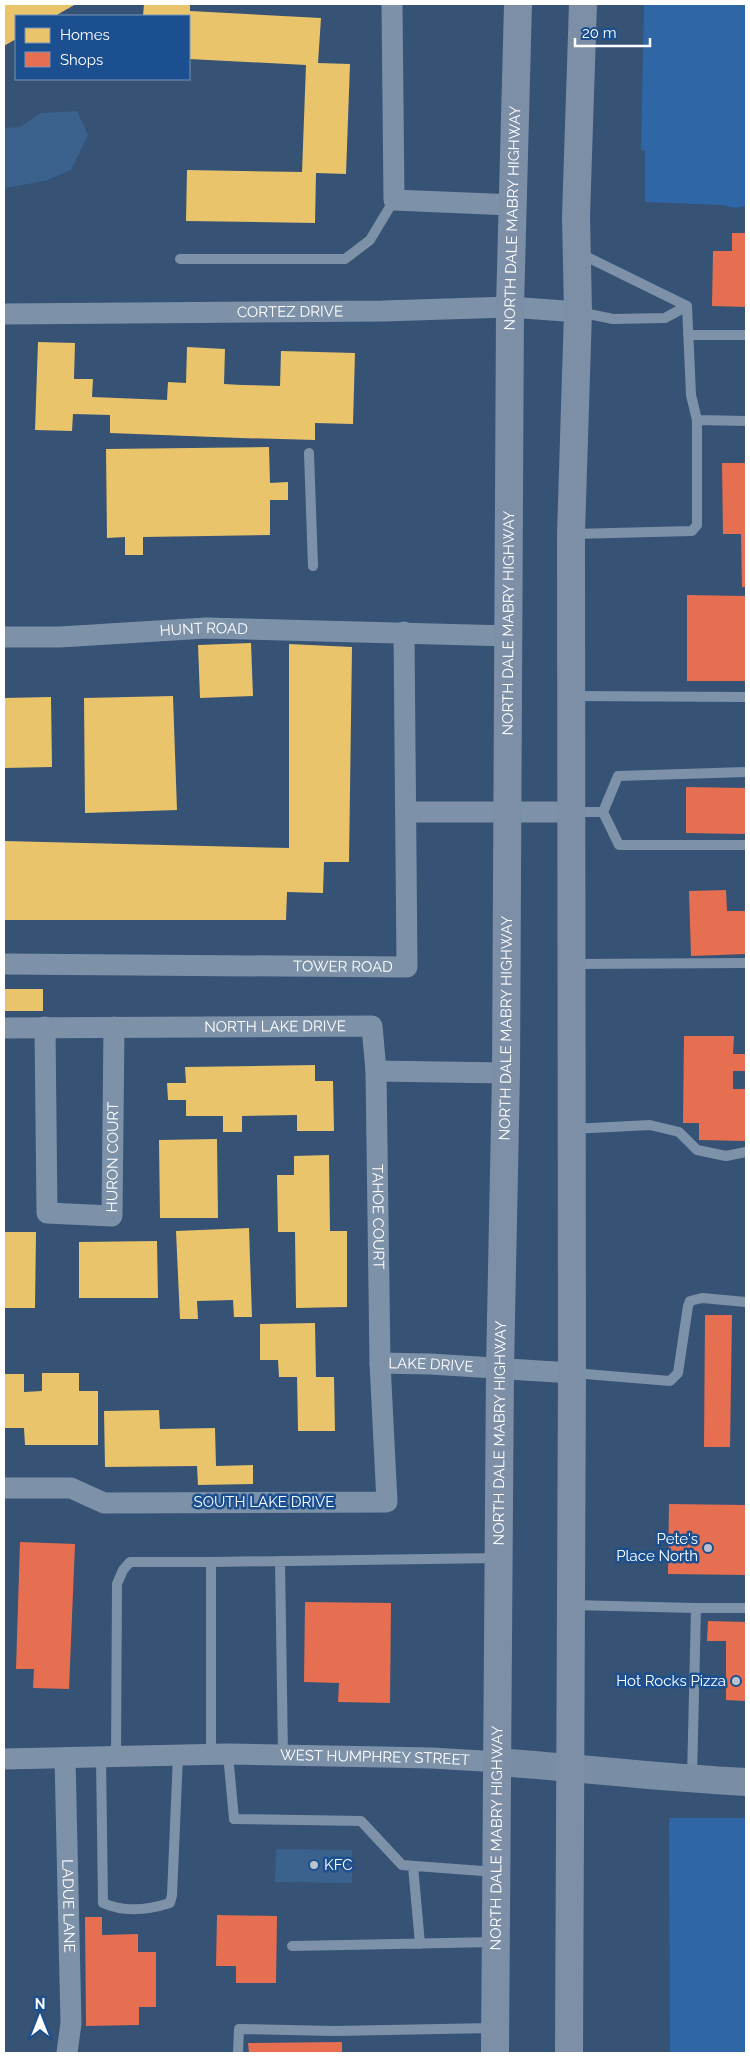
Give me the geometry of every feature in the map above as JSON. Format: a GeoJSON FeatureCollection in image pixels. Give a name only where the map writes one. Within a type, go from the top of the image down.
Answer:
{"type":"FeatureCollection","features":[{"type":"Feature","properties":{"kind":"main road","name":"NORTH DALE MABRY HIGHWAY"},"geometry":{"type":"LineString","coordinates":[[495,2041],[500,1368],[506,1073],[510,636],[510,307],[518,4]]}},
{"type":"Feature","properties":{"kind":"main road"},"geometry":{"type":"LineString","coordinates":[[568,2053],[572,1373],[571,534],[578,312],[576,216],[583,4]]}},
{"type":"Feature","properties":{"kind":"street"},"geometry":{"type":"LineString","coordinates":[[392,4],[394,200],[513,205]]}},
{"type":"Feature","properties":{"kind":"street","name":"CORTEZ DRIVE"},"geometry":{"type":"LineString","coordinates":[[4,314],[383,311],[510,307],[578,312]]}},
{"type":"Feature","properties":{"kind":"street","name":"HUNT ROAD"},"geometry":{"type":"LineString","coordinates":[[4,637],[60,637],[206,628],[510,636]]}},
{"type":"Feature","properties":{"kind":"street","name":"TOWER ROAD"},"geometry":{"type":"LineString","coordinates":[[4,964],[407,967],[404,632]]}},
{"type":"Feature","properties":{"kind":"street"},"geometry":{"type":"LineString","coordinates":[[406,812],[571,812]]}},
{"type":"Feature","properties":{"kind":"street","name":"NORTH LAKE DRIVE"},"geometry":{"type":"LineString","coordinates":[[4,1028],[372,1026],[376,1071]]}},
{"type":"Feature","properties":{"kind":"street","name":"HURON COURT"},"geometry":{"type":"LineString","coordinates":[[45,1027],[47,1214],[112,1216],[114,1027]]}},
{"type":"Feature","properties":{"kind":"street"},"geometry":{"type":"LineString","coordinates":[[376,1071],[506,1073]]}},
{"type":"Feature","properties":{"kind":"street","name":"TAHOE COURT"},"geometry":{"type":"LineString","coordinates":[[376,1071],[380,1363]]}},
{"type":"Feature","properties":{"kind":"street","name":"LAKE DRIVE"},"geometry":{"type":"LineString","coordinates":[[380,1363],[430,1364],[572,1373]]}},
{"type":"Feature","properties":{"kind":"street","name":"SOUTH LAKE DRIVE"},"geometry":{"type":"LineString","coordinates":[[4,1488],[71,1488],[104,1503],[387,1502],[380,1363]]}},
{"type":"Feature","properties":{"kind":"street","name":"WEST HUMPHREY STREET"},"geometry":{"type":"LineString","coordinates":[[4,1759],[220,1754],[432,1758],[570,1767],[692,1779],[746,1782]]}},
{"type":"Feature","properties":{"kind":"street","name":"LADUE LANE"},"geometry":{"type":"LineString","coordinates":[[65,1758],[71,2024],[66,2053]]}},
{"type":"Feature","properties":{"kind":"lane"},"geometry":{"type":"LineString","coordinates":[[180,259],[345,259],[370,240],[394,200]]}},
{"type":"Feature","properties":{"kind":"lane"},"geometry":{"type":"LineString","coordinates":[[576,252],[687,306]]}},
{"type":"Feature","properties":{"kind":"lane"},"geometry":{"type":"LineString","coordinates":[[578,312],[613,319],[665,318],[687,306]]}},
{"type":"Feature","properties":{"kind":"lane"},"geometry":{"type":"LineString","coordinates":[[571,534],[692,531],[697,525],[697,420],[691,395],[687,306]]}},
{"type":"Feature","properties":{"kind":"lane"},"geometry":{"type":"LineString","coordinates":[[688,335],[746,335]]}},
{"type":"Feature","properties":{"kind":"lane"},"geometry":{"type":"LineString","coordinates":[[697,420],[746,421]]}},
{"type":"Feature","properties":{"kind":"lane"},"geometry":{"type":"LineString","coordinates":[[309,452],[312,566]]}},
{"type":"Feature","properties":{"kind":"lane"},"geometry":{"type":"LineString","coordinates":[[571,696],[746,697]]}},
{"type":"Feature","properties":{"kind":"lane"},"geometry":{"type":"LineString","coordinates":[[602,812],[618,776],[746,772]]}},
{"type":"Feature","properties":{"kind":"lane"},"geometry":{"type":"LineString","coordinates":[[571,812],[602,812]]}},
{"type":"Feature","properties":{"kind":"lane"},"geometry":{"type":"LineString","coordinates":[[602,812],[619,845],[746,845]]}},
{"type":"Feature","properties":{"kind":"lane"},"geometry":{"type":"LineString","coordinates":[[571,964],[746,963]]}},
{"type":"Feature","properties":{"kind":"lane"},"geometry":{"type":"LineString","coordinates":[[571,1129],[650,1125],[679,1132],[697,1150],[726,1156],[746,1152]]}},
{"type":"Feature","properties":{"kind":"lane"},"geometry":{"type":"LineString","coordinates":[[572,1373],[670,1381],[678,1373],[690,1301],[702,1298],[746,1302]]}},
{"type":"Feature","properties":{"kind":"lane"},"geometry":{"type":"LineString","coordinates":[[178,1756],[172,1895],[170,1903],[148,1910],[112,1907],[104,1903],[108,1758],[117,1584],[122,1570],[130,1562],[499,1558]]}},
{"type":"Feature","properties":{"kind":"lane"},"geometry":{"type":"LineString","coordinates":[[280,1561],[282,1755]]}},
{"type":"Feature","properties":{"kind":"lane"},"geometry":{"type":"LineString","coordinates":[[211,1562],[220,1754],[234,1819],[361,1821],[402,1865],[496,1872]]}},
{"type":"Feature","properties":{"kind":"lane"},"geometry":{"type":"LineString","coordinates":[[571,1606],[746,1608]]}},
{"type":"Feature","properties":{"kind":"lane"},"geometry":{"type":"LineString","coordinates":[[692,1779],[696,1608]]}},
{"type":"Feature","properties":{"kind":"lane"},"geometry":{"type":"LineString","coordinates":[[413,1866],[420,1944]]}},
{"type":"Feature","properties":{"kind":"lane"},"geometry":{"type":"LineString","coordinates":[[292,1946],[496,1942]]}},
{"type":"Feature","properties":{"kind":"lane"},"geometry":{"type":"LineString","coordinates":[[238,2053],[239,2029],[334,2031],[495,2041]]}},
{"type":"Feature","properties":{"kind":"shaded area"},"geometry":{"type":"Polygon","coordinates":[[[644,4],[746,4],[746,206],[735,208],[722,205],[645,202],[645,150],[641,151],[644,4]]]}},
{"type":"Feature","properties":{"kind":"shaded area"},"geometry":{"type":"Polygon","coordinates":[[[77,111],[88,135],[71,170],[45,181],[4,188],[4,128],[20,127],[41,113],[77,111]]]}},
{"type":"Feature","properties":{"kind":"shaded area"},"geometry":{"type":"Polygon","coordinates":[[[669,1818],[746,1818],[746,2053],[670,2053],[669,1818]]]}},
{"type":"Feature","properties":{"kind":"shaded area"},"geometry":{"type":"Polygon","coordinates":[[[276,1849],[352,1850],[352,1883],[275,1882],[276,1849]]]}},
{"type":"Feature","properties":{"kind":"building: Homes"},"geometry":{"type":"Polygon","coordinates":[[[4,4],[76,4],[57,15],[15,15],[15,40],[4,46],[4,4]]]}},
{"type":"Feature","properties":{"kind":"building: Homes"},"geometry":{"type":"Polygon","coordinates":[[[144,4],[190,4],[190,11],[321,18],[318,63],[350,64],[346,174],[316,173],[315,223],[186,221],[187,170],[302,172],[306,65],[190,59],[190,15],[143,15],[144,4]]]}},
{"type":"Feature","properties":{"kind":"building: Homes"},"geometry":{"type":"Polygon","coordinates":[[[38,342],[75,343],[74,379],[93,379],[92,397],[167,400],[168,382],[186,383],[187,347],[225,349],[224,384],[242,385],[280,386],[281,351],[355,353],[353,424],[315,423],[315,440],[240,438],[110,433],[110,415],[73,414],[72,431],[35,430],[38,342]]]}},
{"type":"Feature","properties":{"kind":"building: Homes"},"geometry":{"type":"Polygon","coordinates":[[[269,447],[270,483],[288,482],[288,500],[270,500],[270,535],[143,537],[143,555],[125,555],[125,537],[107,538],[106,449],[269,447]]]}},
{"type":"Feature","properties":{"kind":"building: Homes"},"geometry":{"type":"Polygon","coordinates":[[[251,643],[253,696],[200,698],[198,645],[251,643]]]}},
{"type":"Feature","properties":{"kind":"building: Homes"},"geometry":{"type":"Polygon","coordinates":[[[289,644],[352,647],[349,862],[324,862],[323,893],[287,892],[286,920],[4,920],[4,841],[289,848],[289,644]]]}},
{"type":"Feature","properties":{"kind":"building: Homes"},"geometry":{"type":"Polygon","coordinates":[[[173,696],[177,810],[85,813],[84,698],[173,696]]]}},
{"type":"Feature","properties":{"kind":"building: Homes"},"geometry":{"type":"Polygon","coordinates":[[[51,697],[52,767],[4,768],[4,698],[51,697]]]}},
{"type":"Feature","properties":{"kind":"building: Homes"},"geometry":{"type":"Polygon","coordinates":[[[4,989],[43,989],[43,1011],[4,1011],[4,989]]]}},
{"type":"Feature","properties":{"kind":"building: Homes"},"geometry":{"type":"Polygon","coordinates":[[[315,1065],[315,1081],[333,1081],[334,1131],[297,1131],[297,1115],[242,1116],[242,1132],[223,1132],[223,1116],[186,1116],[186,1100],[168,1100],[167,1083],[186,1083],[185,1067],[315,1065]]]}},
{"type":"Feature","properties":{"kind":"building: Homes"},"geometry":{"type":"Polygon","coordinates":[[[217,1139],[218,1218],[160,1218],[159,1140],[217,1139]]]}},
{"type":"Feature","properties":{"kind":"building: Homes"},"geometry":{"type":"Polygon","coordinates":[[[329,1155],[330,1231],[347,1231],[347,1307],[296,1308],[295,1232],[278,1232],[277,1175],[294,1175],[294,1156],[329,1155]]]}},
{"type":"Feature","properties":{"kind":"building: Homes"},"geometry":{"type":"Polygon","coordinates":[[[249,1228],[252,1317],[234,1317],[233,1300],[197,1301],[198,1319],[180,1319],[176,1231],[249,1228]]]}},
{"type":"Feature","properties":{"kind":"building: Homes"},"geometry":{"type":"Polygon","coordinates":[[[4,1232],[36,1232],[35,1308],[4,1308],[4,1232]]]}},
{"type":"Feature","properties":{"kind":"building: Homes"},"geometry":{"type":"Polygon","coordinates":[[[157,1241],[158,1298],[79,1298],[79,1242],[157,1241]]]}},
{"type":"Feature","properties":{"kind":"building: Homes"},"geometry":{"type":"Polygon","coordinates":[[[315,1323],[316,1377],[334,1377],[335,1431],[298,1431],[297,1377],[279,1377],[278,1360],[260,1360],[260,1324],[315,1323]]]}},
{"type":"Feature","properties":{"kind":"building: Homes"},"geometry":{"type":"Polygon","coordinates":[[[42,1373],[79,1373],[79,1391],[98,1391],[98,1445],[25,1445],[24,1428],[4,1428],[4,1374],[24,1374],[24,1392],[42,1391],[42,1373]]]}},
{"type":"Feature","properties":{"kind":"building: Homes"},"geometry":{"type":"Polygon","coordinates":[[[159,1410],[160,1429],[215,1428],[216,1466],[253,1465],[253,1484],[198,1485],[197,1466],[105,1467],[104,1411],[159,1410]]]}},
{"type":"Feature","properties":{"kind":"building: Shops"},"geometry":{"type":"Polygon","coordinates":[[[732,233],[746,233],[746,307],[712,306],[713,251],[732,251],[732,233]]]}},
{"type":"Feature","properties":{"kind":"building: Shops"},"geometry":{"type":"Polygon","coordinates":[[[722,463],[746,463],[746,587],[742,587],[741,534],[723,534],[722,463]]]}},
{"type":"Feature","properties":{"kind":"building: Shops"},"geometry":{"type":"Polygon","coordinates":[[[687,595],[746,596],[746,681],[687,681],[687,595]]]}},
{"type":"Feature","properties":{"kind":"building: Shops"},"geometry":{"type":"Polygon","coordinates":[[[686,787],[746,788],[746,834],[686,833],[686,787]]]}},
{"type":"Feature","properties":{"kind":"building: Shops"},"geometry":{"type":"Polygon","coordinates":[[[726,890],[727,911],[746,911],[746,954],[691,956],[689,891],[726,890]]]}},
{"type":"Feature","properties":{"kind":"building: Shops"},"geometry":{"type":"Polygon","coordinates":[[[684,1036],[734,1036],[733,1054],[746,1054],[746,1071],[733,1071],[733,1089],[746,1089],[746,1141],[699,1140],[699,1123],[683,1123],[684,1036]]]}},
{"type":"Feature","properties":{"kind":"building: Shops"},"geometry":{"type":"Polygon","coordinates":[[[705,1315],[732,1315],[730,1447],[704,1447],[705,1315]]]}},
{"type":"Feature","properties":{"kind":"building: Shops","name":"Pete's Place North"},"geometry":{"type":"Polygon","coordinates":[[[669,1504],[746,1505],[746,1575],[668,1574],[669,1504]]]}},
{"type":"Feature","properties":{"kind":"building: Shops"},"geometry":{"type":"Polygon","coordinates":[[[20,1542],[75,1544],[69,1689],[33,1688],[34,1669],[16,1669],[20,1542]]]}},
{"type":"Feature","properties":{"kind":"building: Shops"},"geometry":{"type":"Polygon","coordinates":[[[305,1602],[391,1603],[390,1703],[338,1702],[339,1683],[304,1682],[305,1602]]]}},
{"type":"Feature","properties":{"kind":"building: Shops","name":"Hot Rocks Pizza"},"geometry":{"type":"Polygon","coordinates":[[[708,1621],[746,1622],[746,1701],[726,1700],[726,1641],[707,1641],[708,1621]]]}},
{"type":"Feature","properties":{"kind":"building: Shops"},"geometry":{"type":"Polygon","coordinates":[[[217,1915],[277,1916],[276,1983],[236,1983],[236,1966],[216,1966],[217,1915]]]}},
{"type":"Feature","properties":{"kind":"building: Shops"},"geometry":{"type":"Polygon","coordinates":[[[85,1917],[102,1917],[102,1935],[138,1934],[138,1952],[156,1952],[156,2007],[139,2007],[139,2025],[86,2026],[85,1917]]]}},
{"type":"Feature","properties":{"kind":"building: Shops"},"geometry":{"type":"Polygon","coordinates":[[[342,2042],[342,2053],[249,2053],[248,2043],[342,2042]]]}},
{"type":"Feature","properties":{"kind":"place","name":"Pete's Place North"},"geometry":{"type":"Point","coordinates":[708,1548]}},
{"type":"Feature","properties":{"kind":"place","name":"Hot Rocks Pizza"},"geometry":{"type":"Point","coordinates":[736,1681]}},
{"type":"Feature","properties":{"kind":"place","name":"KFC"},"geometry":{"type":"Point","coordinates":[314,1865]}}]}
